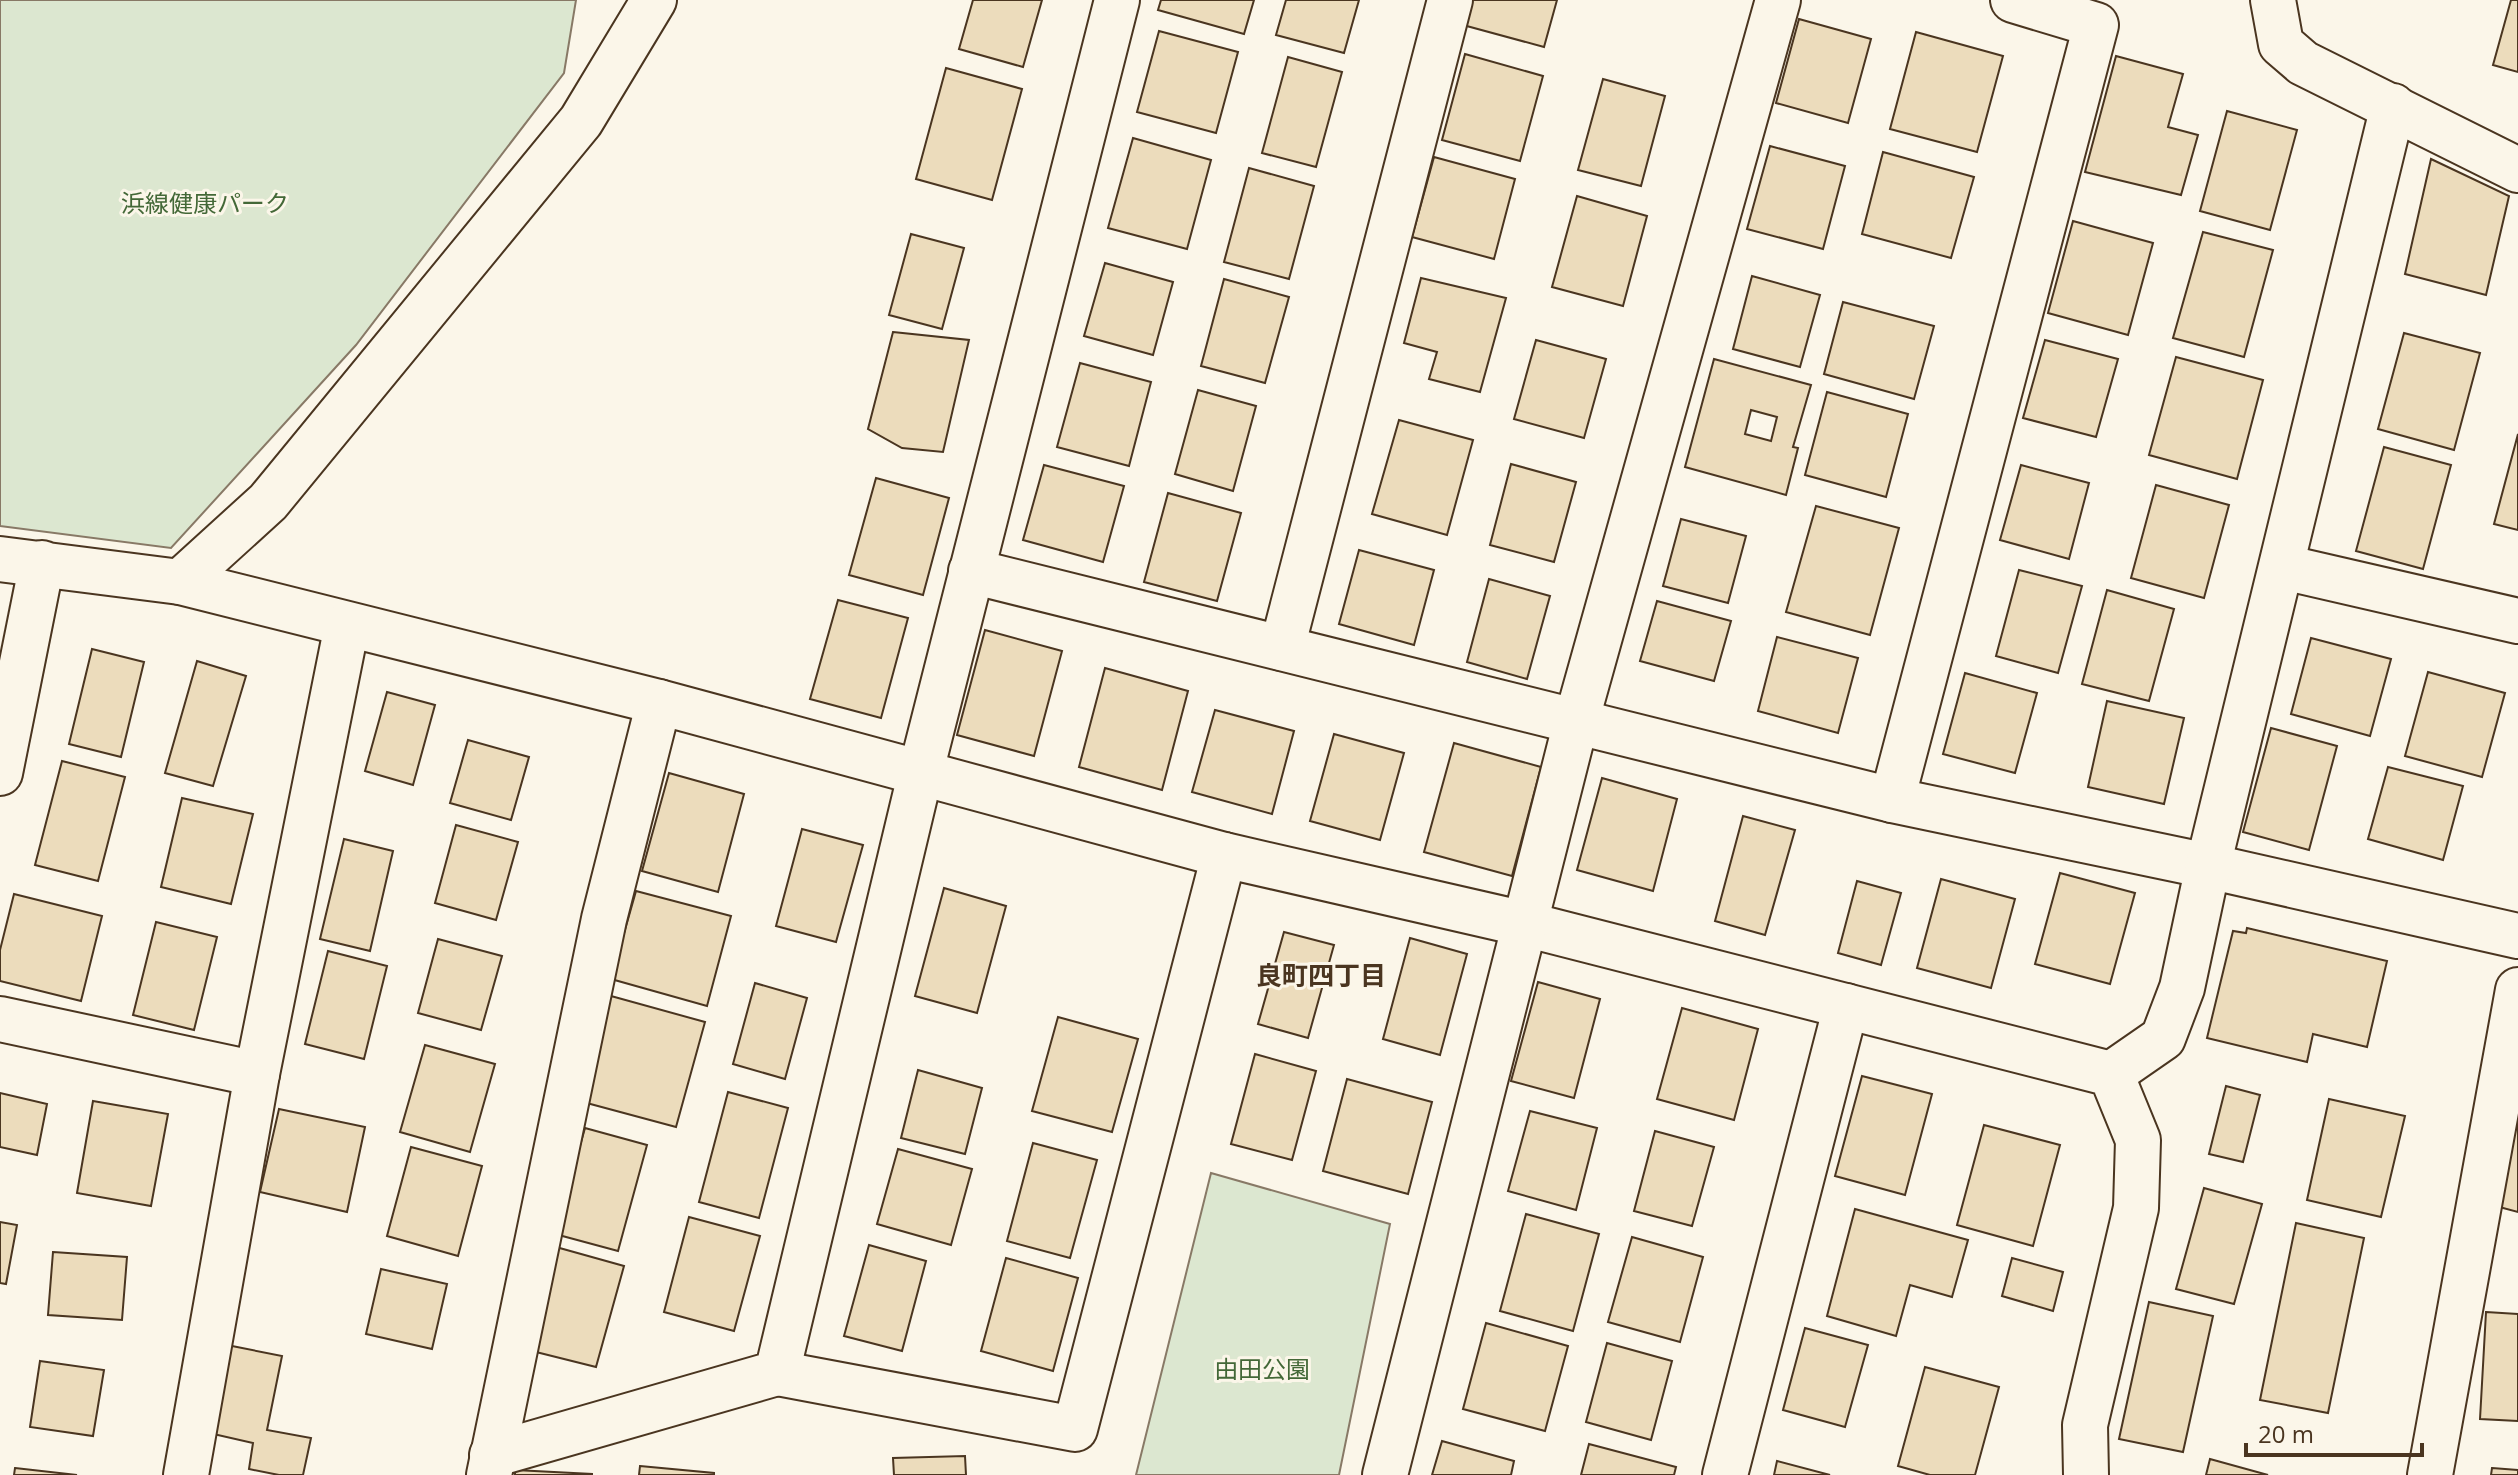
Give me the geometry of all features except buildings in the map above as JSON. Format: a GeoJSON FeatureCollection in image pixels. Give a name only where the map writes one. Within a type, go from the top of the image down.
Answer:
{"type":"FeatureCollection","features":[{"type":"Feature","properties":{"kind":"street"},"geometry":{"type":"LineString","coordinates":[[180,582],[268,502],[581,121],[654,0]]}},
{"type":"Feature","properties":{"kind":"street"},"geometry":{"type":"LineString","coordinates":[[777,1373],[921,771],[1117,0]]}},
{"type":"Feature","properties":{"kind":"street"},"geometry":{"type":"LineString","coordinates":[[1282,648],[1450,0]]}},
{"type":"Feature","properties":{"kind":"street"},"geometry":{"type":"LineString","coordinates":[[1385,1475],[1576,722],[1778,0]]}},
{"type":"Feature","properties":{"kind":"street"},"geometry":{"type":"LineString","coordinates":[[1892,800],[2096,25],[2013,0]]}},
{"type":"Feature","properties":{"kind":"street"},"geometry":{"type":"LineString","coordinates":[[2273,0],[2281,44],[2303,63],[2518,170]]}},
{"type":"Feature","properties":{"kind":"street"},"geometry":{"type":"LineString","coordinates":[[0,773],[21,561],[180,582],[659,702],[1224,855],[1525,924],[2111,1074],[2163,1038],[2182,988],[2208,866],[2393,106]]}},
{"type":"Feature","properties":{"kind":"street"},"geometry":{"type":"LineString","coordinates":[[2283,567],[2518,621]]}},
{"type":"Feature","properties":{"kind":"street"},"geometry":{"type":"LineString","coordinates":[[971,571],[1892,800],[2208,866],[2518,936]]}},
{"type":"Feature","properties":{"kind":"street"},"geometry":{"type":"LineString","coordinates":[[186,1475],[257,1074],[347,625]]}},
{"type":"Feature","properties":{"kind":"street"},"geometry":{"type":"LineString","coordinates":[[659,702],[604,919],[491,1465],[777,1373],[1075,1429],[1224,855]]}},
{"type":"Feature","properties":{"kind":"street"},"geometry":{"type":"LineString","coordinates":[[2430,1475],[2518,990]]}},
{"type":"Feature","properties":{"kind":"street"},"geometry":{"type":"LineString","coordinates":[[1725,1475],[1846,1006]]}},
{"type":"Feature","properties":{"kind":"street"},"geometry":{"type":"LineString","coordinates":[[0,1019],[257,1074]]}},
{"type":"Feature","properties":{"kind":"street"},"geometry":{"type":"LineString","coordinates":[[2086,1475],[2085,1425],[2136,1208],[2138,1140],[2111,1074]]}},
{"type":"Feature","properties":{"kind":"green space","name":"浜線健康パーク"},"geometry":{"type":"Polygon","coordinates":[[[0,0],[576,0],[564,73],[356,345],[171,548],[0,526],[0,0]]]}},
{"type":"Feature","properties":{"kind":"green space","name":"由田公園"},"geometry":{"type":"Polygon","coordinates":[[[1211,1173],[1390,1224],[1339,1475],[1136,1475],[1211,1173]]]}},
{"type":"Feature","properties":{"kind":"district","name":"良町四丁目"},"geometry":{"type":"Point","coordinates":[1321,976]}}]}
